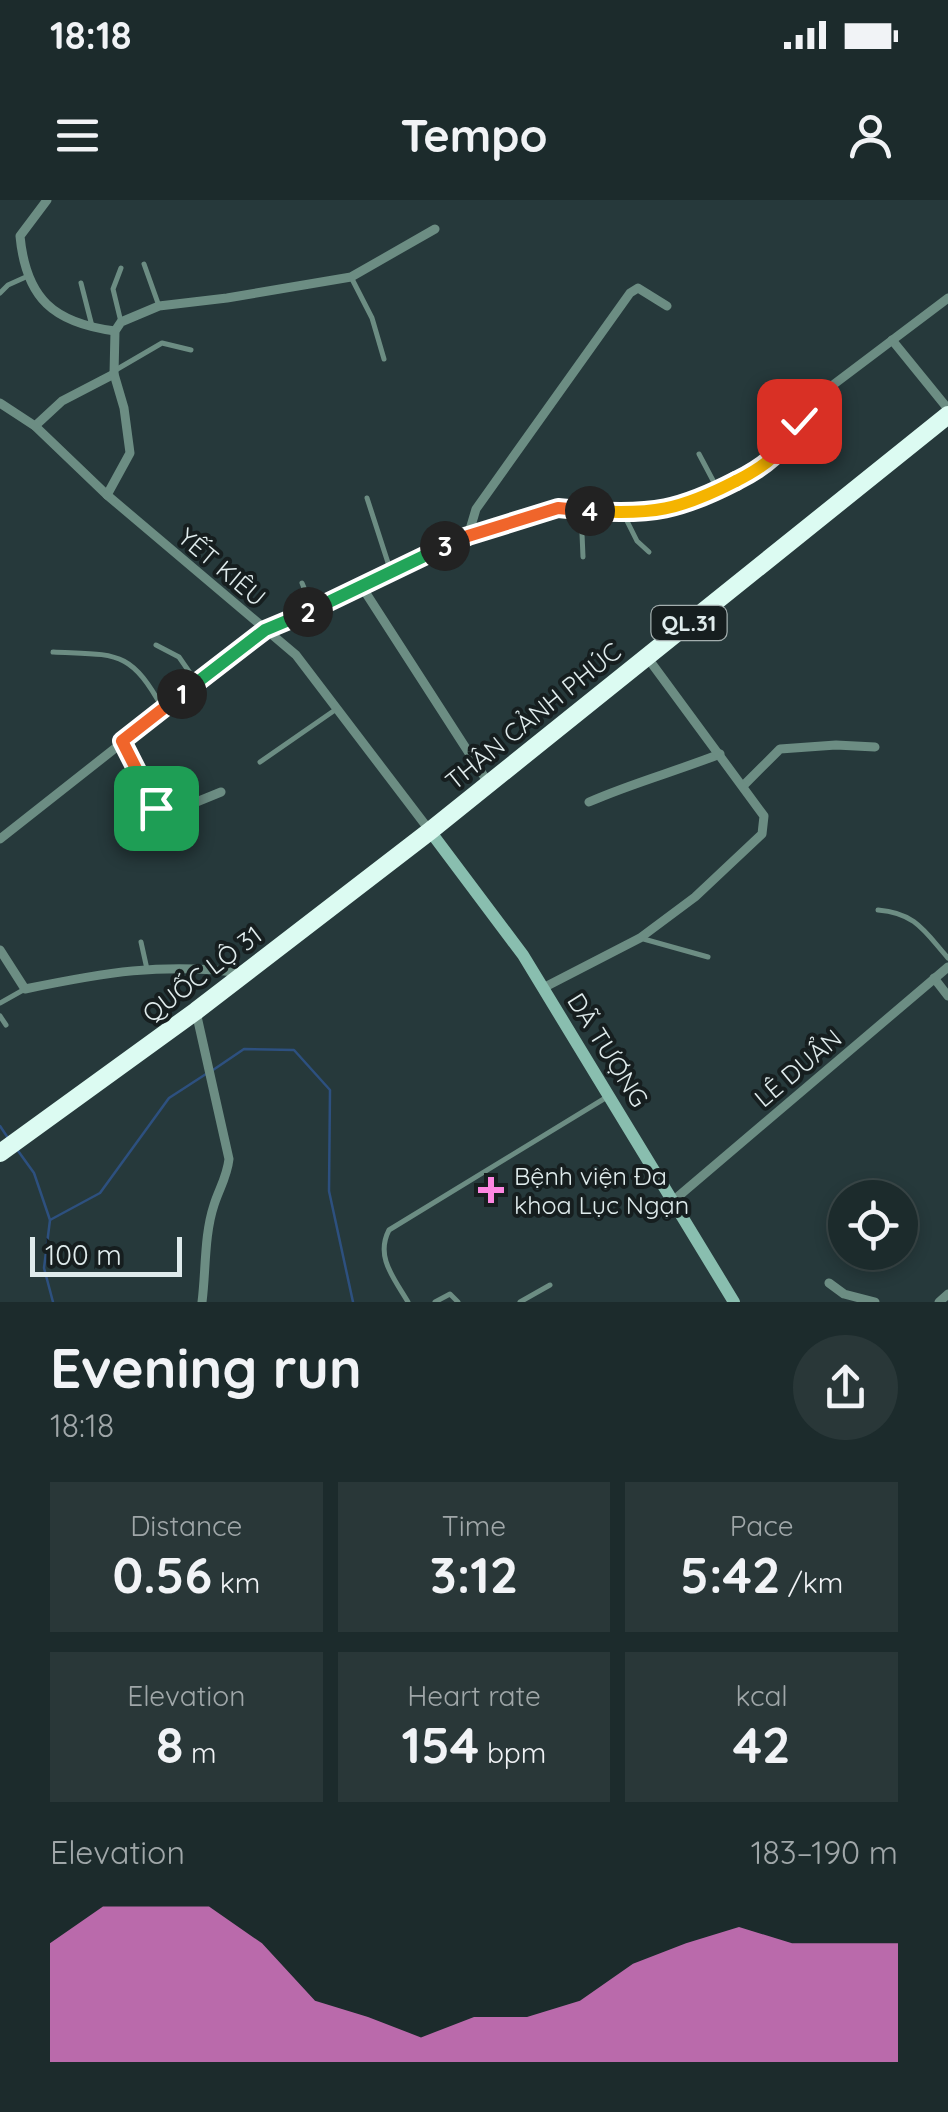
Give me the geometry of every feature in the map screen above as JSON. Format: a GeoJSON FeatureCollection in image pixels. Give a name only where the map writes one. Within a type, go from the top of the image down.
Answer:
{"type":"FeatureCollection","features":[{"type":"Feature","properties":{"kind":"highway","name":"THÂN CẢNH PHÚC"},"geometry":{"type":"LineString","coordinates":[[430,831],[948,412]]}},
{"type":"Feature","properties":{"kind":"highway","name":"QUỐC LỘ 31"},"geometry":{"type":"LineString","coordinates":[[0,1153],[196,1011],[430,831]]}},
{"type":"Feature","properties":{"kind":"street"},"geometry":{"type":"LineString","coordinates":[[47,200],[20,236],[30,274],[42,303],[64,317],[92,326],[118,326],[159,306],[352,277],[435,230]]}},
{"type":"Feature","properties":{"kind":"street"},"geometry":{"type":"LineString","coordinates":[[468,536],[476,508],[630,294],[644,289],[667,306]]}},
{"type":"Feature","properties":{"kind":"street"},"geometry":{"type":"LineString","coordinates":[[0,839],[265,630],[468,536],[558,508],[637,514],[674,508],[770,462],[786,445],[817,397],[948,298]]}},
{"type":"Feature","properties":{"kind":"street"},"geometry":{"type":"LineString","coordinates":[[106,495],[130,454],[124,408],[114,373],[118,326]]}},
{"type":"Feature","properties":{"kind":"street"},"geometry":{"type":"LineString","coordinates":[[892,340],[948,412]]}},
{"type":"Feature","properties":{"kind":"street"},"geometry":{"type":"LineString","coordinates":[[35,426],[62,401],[114,373]]}},
{"type":"Feature","properties":{"kind":"street","name":"YẾT KIÊU"},"geometry":{"type":"LineString","coordinates":[[0,403],[35,426],[106,495],[296,655],[430,831]]}},
{"type":"Feature","properties":{"kind":"street"},"geometry":{"type":"LineString","coordinates":[[362,588],[489,784]]}},
{"type":"Feature","properties":{"kind":"street"},"geometry":{"type":"LineString","coordinates":[[543,988],[640,938],[695,897],[762,834],[764,816],[648,657]]}},
{"type":"Feature","properties":{"kind":"street"},"geometry":{"type":"LineString","coordinates":[[122,741],[158,811],[172,812],[220,792]]}},
{"type":"Feature","properties":{"kind":"street"},"geometry":{"type":"LineString","coordinates":[[744,785],[780,750],[836,744],[875,747]]}},
{"type":"Feature","properties":{"kind":"street"},"geometry":{"type":"LineString","coordinates":[[589,802],[637,781],[720,754]]}},
{"type":"Feature","properties":{"kind":"street","name":"DÃ TƯỢNG"},"geometry":{"type":"LineString","coordinates":[[430,831],[523,955],[734,1302]]}},
{"type":"Feature","properties":{"kind":"street"},"geometry":{"type":"LineString","coordinates":[[0,950],[24,989],[108,972],[147,969],[194,966],[246,973]]}},
{"type":"Feature","properties":{"kind":"street","name":"LÊ DUẨN"},"geometry":{"type":"LineString","coordinates":[[674,1200],[948,966]]}},
{"type":"Feature","properties":{"kind":"street"},"geometry":{"type":"LineString","coordinates":[[934,978],[948,996]]}},
{"type":"Feature","properties":{"kind":"street"},"geometry":{"type":"LineString","coordinates":[[196,1011],[229,1160],[227,1178],[214,1204],[209,1228],[202,1302]]}},
{"type":"Feature","properties":{"kind":"street"},"geometry":{"type":"LineString","coordinates":[[828,1283],[844,1294],[875,1302]]}},
{"type":"Feature","properties":{"kind":"street"},"geometry":{"type":"LineString","coordinates":[[940,1302],[948,1294]]}},
{"type":"Feature","properties":{"kind":"lane"},"geometry":{"type":"LineString","coordinates":[[144,264],[159,306]]}},
{"type":"Feature","properties":{"kind":"lane"},"geometry":{"type":"LineString","coordinates":[[118,326],[113,289],[121,268]]}},
{"type":"Feature","properties":{"kind":"lane"},"geometry":{"type":"LineString","coordinates":[[0,293],[30,274]]}},
{"type":"Feature","properties":{"kind":"lane"},"geometry":{"type":"LineString","coordinates":[[352,277],[372,318],[384,359]]}},
{"type":"Feature","properties":{"kind":"lane"},"geometry":{"type":"LineString","coordinates":[[81,283],[92,326]]}},
{"type":"Feature","properties":{"kind":"lane"},"geometry":{"type":"LineString","coordinates":[[114,373],[162,343],[191,350]]}},
{"type":"Feature","properties":{"kind":"lane"},"geometry":{"type":"LineString","coordinates":[[699,454],[718,490]]}},
{"type":"Feature","properties":{"kind":"lane"},"geometry":{"type":"LineString","coordinates":[[367,498],[390,572]]}},
{"type":"Feature","properties":{"kind":"lane"},"geometry":{"type":"LineString","coordinates":[[581,510],[584,557]]}},
{"type":"Feature","properties":{"kind":"lane"},"geometry":{"type":"LineString","coordinates":[[623,513],[637,541],[649,552]]}},
{"type":"Feature","properties":{"kind":"lane"},"geometry":{"type":"LineString","coordinates":[[302,582],[313,610]]}},
{"type":"Feature","properties":{"kind":"lane"},"geometry":{"type":"LineString","coordinates":[[156,645],[179,657],[197,683]]}},
{"type":"Feature","properties":{"kind":"lane"},"geometry":{"type":"LineString","coordinates":[[53,652],[106,655],[128,662],[145,677],[163,710]]}},
{"type":"Feature","properties":{"kind":"lane"},"geometry":{"type":"LineString","coordinates":[[260,762],[338,708]]}},
{"type":"Feature","properties":{"kind":"lane"},"geometry":{"type":"LineString","coordinates":[[878,910],[912,918],[948,958]]}},
{"type":"Feature","properties":{"kind":"lane"},"geometry":{"type":"LineString","coordinates":[[640,938],[708,957]]}},
{"type":"Feature","properties":{"kind":"lane"},"geometry":{"type":"LineString","coordinates":[[141,942],[147,969]]}},
{"type":"Feature","properties":{"kind":"lane"},"geometry":{"type":"LineString","coordinates":[[0,1003],[24,989]]}},
{"type":"Feature","properties":{"kind":"lane"},"geometry":{"type":"LineString","coordinates":[[0,1016],[6,1025]]}},
{"type":"Feature","properties":{"kind":"lane"},"geometry":{"type":"LineString","coordinates":[[408,1302],[384,1261],[383,1240],[389,1230],[610,1096]]}},
{"type":"Feature","properties":{"kind":"lane"},"geometry":{"type":"LineString","coordinates":[[520,1302],[550,1286]]}},
{"type":"Feature","properties":{"kind":"lane"},"geometry":{"type":"LineString","coordinates":[[435,1302],[450,1294],[458,1302]]}},
{"type":"Feature","properties":{"kind":"waterway"},"geometry":{"type":"LineString","coordinates":[[213,1070],[244,1049],[294,1050],[330,1090],[329,1191],[353,1302]]}},
{"type":"Feature","properties":{"kind":"waterway"},"geometry":{"type":"LineString","coordinates":[[50,1220],[100,1193],[169,1098],[206,1074]]}},
{"type":"Feature","properties":{"kind":"waterway"},"geometry":{"type":"LineString","coordinates":[[0,1126],[8,1138]]}},
{"type":"Feature","properties":{"kind":"waterway"},"geometry":{"type":"LineString","coordinates":[[16,1148],[34,1173],[50,1220],[44,1268],[53,1302]]}},
{"type":"Feature","properties":{"kind":"place","name":"Bệnh viện Đa khoa Lục Ngạn"},"geometry":{"type":"Point","coordinates":[491,1190]}},
{"type":"Feature","properties":{"kind":"route"},"geometry":{"type":"LineString","coordinates":[[156,808],[122,741],[265,630],[468,536],[558,508],[637,514],[674,508],[770,462],[786,445],[799,421]]}}]}
